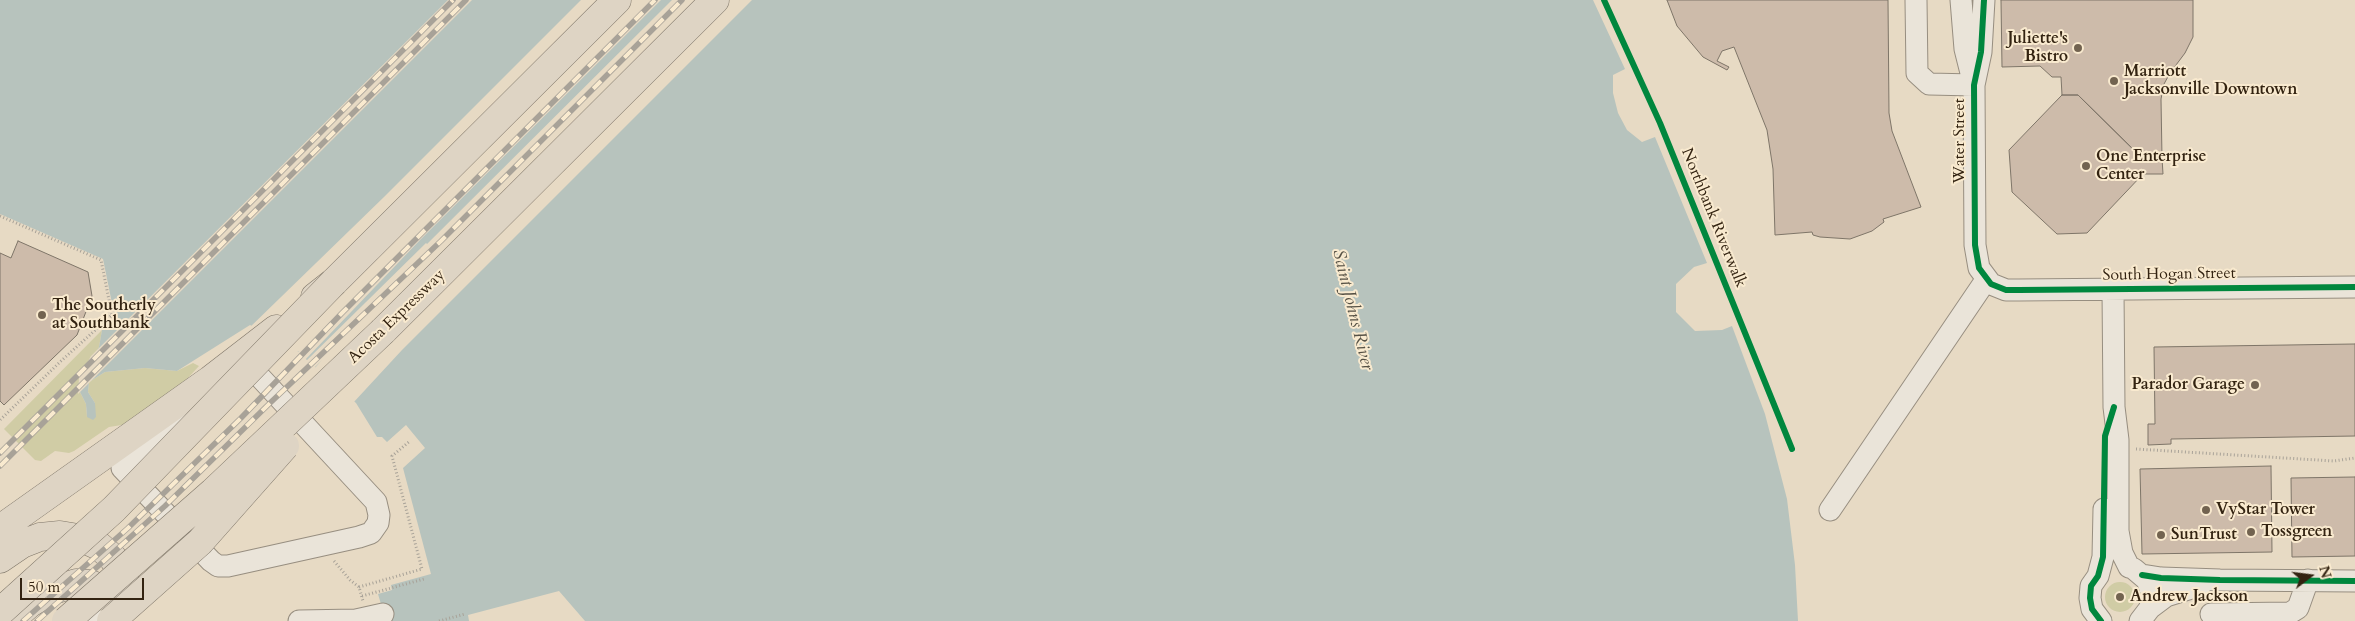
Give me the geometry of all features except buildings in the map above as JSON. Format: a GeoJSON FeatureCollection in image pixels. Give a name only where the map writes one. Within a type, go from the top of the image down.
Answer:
{"type":"FeatureCollection","features":[{"type":"Feature","properties":{"kind":"highway"},"geometry":{"type":"LineString","coordinates":[[0,612],[114,508],[334,282],[617,0]]}},
{"type":"Feature","properties":{"kind":"highway","name":"Acosta Expressway"},"geometry":{"type":"LineString","coordinates":[[66,621],[207,498],[383,331],[715,0]]}},
{"type":"Feature","properties":{"kind":"highway"},"geometry":{"type":"LineString","coordinates":[[0,530],[240,357],[334,282]]}},
{"type":"Feature","properties":{"kind":"highway"},"geometry":{"type":"LineString","coordinates":[[119,609],[165,574],[214,527],[383,331]]}},
{"type":"Feature","properties":{"kind":"highway"},"geometry":{"type":"LineString","coordinates":[[0,559],[22,544],[40,537],[60,535],[84,539],[99,546],[113,558],[123,575],[119,609]]}},
{"type":"Feature","properties":{"kind":"highway"},"geometry":{"type":"LineString","coordinates":[[10,621],[29,604],[48,592],[76,583],[90,584],[102,589],[119,609]]}},
{"type":"Feature","properties":{"kind":"street"},"geometry":{"type":"LineString","coordinates":[[1916,0],[1917,73],[1929,84],[1974,85]]}},
{"type":"Feature","properties":{"kind":"street","name":"Water Street"},"geometry":{"type":"LineString","coordinates":[[1961,0],[1965,49],[1974,85]]}},
{"type":"Feature","properties":{"kind":"street","name":"Water Street"},"geometry":{"type":"LineString","coordinates":[[1984,0],[1983,36],[1974,85],[1976,254],[1979,268],[1986,280]]}},
{"type":"Feature","properties":{"kind":"street"},"geometry":{"type":"LineString","coordinates":[[1830,510],[1986,280]]}},
{"type":"Feature","properties":{"kind":"street","name":"South Hogan Street"},"geometry":{"type":"LineString","coordinates":[[1986,280],[1998,288],[2006,290],[2355,287]]}},
{"type":"Feature","properties":{"kind":"street"},"geometry":{"type":"LineString","coordinates":[[2114,290],[2114,407],[2118,448],[2118,531],[2122,553],[2136,571],[2147,580],[2152,594],[2145,615]]}},
{"type":"Feature","properties":{"kind":"street"},"geometry":{"type":"LineString","coordinates":[[245,361],[376,502],[379,515],[378,523],[371,533],[321,546],[223,566],[214,564],[122,468],[245,361]]}},
{"type":"Feature","properties":{"kind":"street"},"geometry":{"type":"LineString","coordinates":[[2098,576],[2103,548],[2105,436],[2114,407]]}},
{"type":"Feature","properties":{"kind":"street"},"geometry":{"type":"LineString","coordinates":[[89,621],[119,609],[189,538]]}},
{"type":"Feature","properties":{"kind":"street"},"geometry":{"type":"LineString","coordinates":[[2100,620],[2092,610],[2091,586],[2098,576],[2109,568],[2136,571],[2156,578],[2355,580]]}},
{"type":"Feature","properties":{"kind":"street"},"geometry":{"type":"LineString","coordinates":[[2145,615],[2166,596],[2220,580]]}},
{"type":"Feature","properties":{"kind":"street"},"geometry":{"type":"LineString","coordinates":[[2211,614],[2290,613],[2298,608],[2308,580]]}},
{"type":"Feature","properties":{"kind":"street"},"geometry":{"type":"LineString","coordinates":[[299,621],[356,620],[376,616]]}},
{"type":"Feature","properties":{"kind":"path"},"geometry":{"type":"LineString","coordinates":[[0,216],[101,260],[112,315],[61,360],[0,420]]}},
{"type":"Feature","properties":{"kind":"path"},"geometry":{"type":"LineString","coordinates":[[359,587],[422,569],[392,456],[410,441]]}},
{"type":"Feature","properties":{"kind":"path"},"geometry":{"type":"LineString","coordinates":[[2136,449],[2334,461],[2355,458]]}},
{"type":"Feature","properties":{"kind":"path"},"geometry":{"type":"LineString","coordinates":[[321,546],[350,580],[359,587],[362,596],[376,616]]}},
{"type":"Feature","properties":{"kind":"path"},"geometry":{"type":"LineString","coordinates":[[362,596],[424,579]]}},
{"type":"Feature","properties":{"kind":"path"},"geometry":{"type":"LineString","coordinates":[[440,621],[465,614]]}},
{"type":"Feature","properties":{"kind":"shaded area"},"geometry":{"type":"Polygon","coordinates":[[[102,330],[99,347],[81,378],[80,392],[86,404],[87,417],[95,403],[88,392],[89,382],[105,372],[145,368],[177,371],[193,363],[199,366],[161,407],[128,424],[109,427],[74,451],[69,453],[55,451],[41,461],[35,460],[4,429],[102,330]]]}},
{"type":"Feature","properties":{"kind":"shaded area"},"geometry":{"type":"Polygon","coordinates":[[[2120,582],[2131,586],[2135,597],[2131,608],[2120,612],[2109,608],[2105,597],[2109,586],[2120,582]]]}},
{"type":"Feature","properties":{"kind":"water","name":"Saint Johns River"},"geometry":{"type":"Polygon","coordinates":[[[0,0],[1593,0],[1625,69],[1613,75],[1613,93],[1618,113],[1627,130],[1642,142],[1655,137],[1707,263],[1694,267],[1676,284],[1676,312],[1695,331],[1722,330],[1732,326],[1765,414],[1787,499],[1795,565],[1798,621],[585,621],[559,591],[468,615],[469,621],[386,621],[378,594],[392,590],[391,585],[431,574],[403,468],[425,448],[406,425],[387,442],[382,437],[377,437],[356,403],[291,346],[250,325],[177,371],[145,368],[105,372],[89,382],[88,392],[95,403],[96,417],[93,420],[87,417],[86,404],[80,392],[81,378],[99,347],[102,330],[115,318],[103,259],[0,214],[0,0]]]}},
{"type":"Feature","properties":{"kind":"pier"},"geometry":{"type":"Polygon","coordinates":[[[448,0],[472,0],[78,394],[79,378],[91,356],[448,0]]]}},
{"type":"Feature","properties":{"kind":"pier"},"geometry":{"type":"Polygon","coordinates":[[[581,0],[661,0],[421,239],[304,361],[296,354],[299,351],[295,353],[250,328],[246,331],[385,196],[581,0]]]}},
{"type":"Feature","properties":{"kind":"pier"},"geometry":{"type":"Polygon","coordinates":[[[672,0],[752,0],[402,350],[353,403],[314,369],[322,360],[313,369],[305,362],[427,244],[672,0]]]}},
{"type":"Feature","properties":{"kind":"railway"},"geometry":{"type":"LineString","coordinates":[[0,453],[453,0]]}},
{"type":"Feature","properties":{"kind":"railway"},"geometry":{"type":"LineString","coordinates":[[0,466],[466,0]]}},
{"type":"Feature","properties":{"kind":"railway"},"geometry":{"type":"LineString","coordinates":[[23,621],[128,528],[241,418],[342,313],[655,0]]}},
{"type":"Feature","properties":{"kind":"railway"},"geometry":{"type":"LineString","coordinates":[[37,621],[165,506],[270,403],[441,241],[682,0]]}},
{"type":"Feature","properties":{"kind":"cycle path","name":"Northbank Riverwalk"},"geometry":{"type":"LineString","coordinates":[[1604,0],[1660,123],[1792,449]]}},
{"type":"Feature","properties":{"kind":"cycle path"},"geometry":{"type":"LineString","coordinates":[[1984,0],[1981,52],[1974,85],[1975,245],[1979,268],[1991,284],[2006,290],[2355,287]]}},
{"type":"Feature","properties":{"kind":"cycle path"},"geometry":{"type":"LineString","coordinates":[[2101,621],[2092,609],[2090,598],[2091,586],[2098,576],[2103,557],[2105,436],[2114,407]]}},
{"type":"Feature","properties":{"kind":"cycle path"},"geometry":{"type":"LineString","coordinates":[[2142,575],[2161,578],[2220,580],[2355,581]]}},
{"type":"Feature","properties":{"kind":"place","name":"Juliette's Bistro"},"geometry":{"type":"Point","coordinates":[2078,48]}},
{"type":"Feature","properties":{"kind":"place","name":"Marriott Jacksonville Downtown"},"geometry":{"type":"Point","coordinates":[2114,81]}},
{"type":"Feature","properties":{"kind":"place","name":"One Enterprise Center"},"geometry":{"type":"Point","coordinates":[2086,166]}},
{"type":"Feature","properties":{"kind":"place","name":"The Southerly at Southbank"},"geometry":{"type":"Point","coordinates":[42,315]}},
{"type":"Feature","properties":{"kind":"place","name":"Parador Garage"},"geometry":{"type":"Point","coordinates":[2255,385]}},
{"type":"Feature","properties":{"kind":"place","name":"VyStar Tower"},"geometry":{"type":"Point","coordinates":[2206,510]}},
{"type":"Feature","properties":{"kind":"place","name":"Tossgreen"},"geometry":{"type":"Point","coordinates":[2251,532]}},
{"type":"Feature","properties":{"kind":"place","name":"SunTrust"},"geometry":{"type":"Point","coordinates":[2161,535]}},
{"type":"Feature","properties":{"kind":"place","name":"Andrew Jackson"},"geometry":{"type":"Point","coordinates":[2120,597]}}]}
